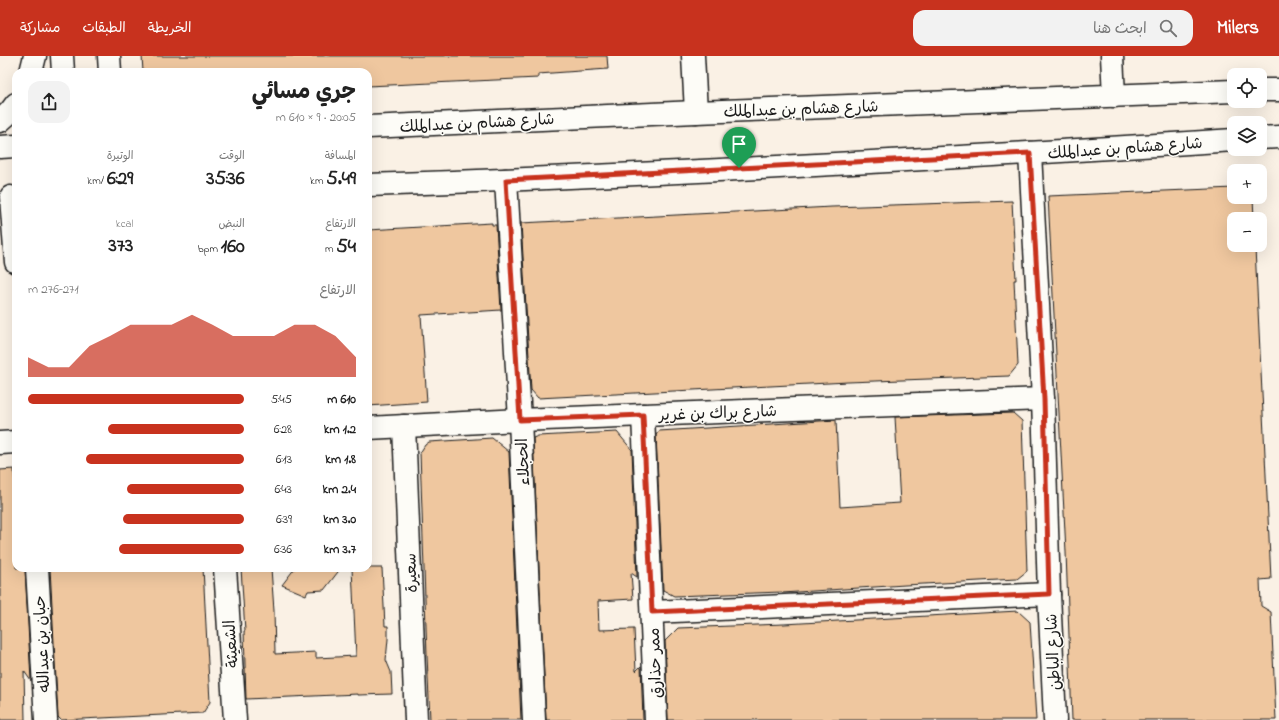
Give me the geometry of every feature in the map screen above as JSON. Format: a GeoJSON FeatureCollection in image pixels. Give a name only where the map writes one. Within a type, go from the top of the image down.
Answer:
{"type":"FeatureCollection","features":[{"type":"Feature","properties":{"kind":"street"},"geometry":{"type":"LineString","coordinates":[[32,68],[35,56]]}},
{"type":"Feature","properties":{"kind":"street"},"geometry":{"type":"LineString","coordinates":[[62,56],[63,68]]}},
{"type":"Feature","properties":{"kind":"street"},"geometry":{"type":"LineString","coordinates":[[109,56],[110,68]]}},
{"type":"Feature","properties":{"kind":"street"},"geometry":{"type":"LineString","coordinates":[[693,56],[696,112]]}},
{"type":"Feature","properties":{"kind":"street"},"geometry":{"type":"LineString","coordinates":[[1112,56],[1114,96]]}},
{"type":"Feature","properties":{"kind":"street"},"geometry":{"type":"LineString","coordinates":[[1267,90],[1279,90]]}},
{"type":"Feature","properties":{"kind":"street","name":"شارع هشام بن عبدالملك"},"geometry":{"type":"LineString","coordinates":[[372,127],[696,112],[1227,91]]}},
{"type":"Feature","properties":{"kind":"street"},"geometry":{"type":"LineString","coordinates":[[0,121],[12,109]]}},
{"type":"Feature","properties":{"kind":"street"},"geometry":{"type":"LineString","coordinates":[[1267,138],[1279,137]]}},
{"type":"Feature","properties":{"kind":"street","name":"شارع هشام بن عبدالملك"},"geometry":{"type":"LineString","coordinates":[[372,185],[506,180],[1030,153],[1227,140]]}},
{"type":"Feature","properties":{"kind":"street"},"geometry":{"type":"LineString","coordinates":[[0,146],[12,146]]}},
{"type":"Feature","properties":{"kind":"street","name":"شارع الباطن"},"geometry":{"type":"LineString","coordinates":[[1030,153],[1044,399],[1049,594],[1056,720]]}},
{"type":"Feature","properties":{"kind":"street","name":"الحجلاء"},"geometry":{"type":"LineString","coordinates":[[506,180],[520,420],[534,720]]}},
{"type":"Feature","properties":{"kind":"street"},"geometry":{"type":"LineString","coordinates":[[9,197],[12,225]]}},
{"type":"Feature","properties":{"kind":"street","name":"شارع براك بن غرير"},"geometry":{"type":"LineString","coordinates":[[372,428],[520,420],[1044,399]]}},
{"type":"Feature","properties":{"kind":"street","name":"ممر حذارق"},"geometry":{"type":"LineString","coordinates":[[643,415],[656,720]]}},
{"type":"Feature","properties":{"kind":"street","name":"سعيرة"},"geometry":{"type":"LineString","coordinates":[[404,426],[416,720]]}},
{"type":"Feature","properties":{"kind":"street"},"geometry":{"type":"LineString","coordinates":[[0,443],[12,442]]}},
{"type":"Feature","properties":{"kind":"street","name":"حبان بن عبدالله"},"geometry":{"type":"LineString","coordinates":[[37,572],[46,720]]}},
{"type":"Feature","properties":{"kind":"street","name":"الشعيثة"},"geometry":{"type":"LineString","coordinates":[[225,572],[235,720]]}},
{"type":"Feature","properties":{"kind":"street"},"geometry":{"type":"LineString","coordinates":[[652,612],[1049,594]]}},
{"type":"Feature","properties":{"kind":"building"},"geometry":{"type":"Polygon","coordinates":[[[142,56],[607,56],[608,69],[538,74],[538,78],[372,86],[372,68],[143,68],[142,56]]]}},
{"type":"Feature","properties":{"kind":"building"},"geometry":{"type":"Polygon","coordinates":[[[1227,188],[1227,204],[1253,204],[1254,212],[1227,212],[1227,252],[1255,252],[1271,579],[1260,580],[1261,606],[1271,612],[1276,720],[1072,720],[1066,552],[1048,196],[1227,188]]]}},
{"type":"Feature","properties":{"kind":"building"},"geometry":{"type":"Polygon","coordinates":[[[1012,201],[1018,365],[1009,376],[848,382],[538,398],[531,390],[521,223],[832,207],[1012,201]]]}},
{"type":"Feature","properties":{"kind":"building"},"geometry":{"type":"Polygon","coordinates":[[[492,223],[492,225],[496,225],[501,310],[421,315],[427,402],[372,406],[372,230],[492,223]]]}},
{"type":"Feature","properties":{"kind":"building"},"geometry":{"type":"Polygon","coordinates":[[[1013,413],[1022,421],[1027,571],[1017,579],[782,593],[674,596],[663,590],[656,435],[659,431],[836,420],[840,507],[900,503],[895,417],[1013,413]]]}},
{"type":"Feature","properties":{"kind":"building"},"geometry":{"type":"Polygon","coordinates":[[[617,432],[632,450],[637,577],[631,573],[633,599],[598,601],[599,630],[634,629],[636,671],[641,666],[643,720],[546,720],[533,438],[538,436],[617,432]]]}},
{"type":"Feature","properties":{"kind":"building"},"geometry":{"type":"Polygon","coordinates":[[[492,438],[509,452],[521,720],[430,720],[420,453],[429,442],[492,438]]]}},
{"type":"Feature","properties":{"kind":"building"},"geometry":{"type":"Polygon","coordinates":[[[12,469],[12,572],[25,572],[31,681],[24,671],[25,720],[0,720],[0,470],[12,469]]]}},
{"type":"Feature","properties":{"kind":"building"},"geometry":{"type":"Polygon","coordinates":[[[372,568],[382,568],[385,626],[388,626],[386,660],[391,672],[392,694],[246,699],[245,631],[241,572],[271,572],[275,654],[316,652],[316,658],[356,656],[352,572],[372,572],[372,568]]]}},
{"type":"Feature","properties":{"kind":"building"},"geometry":{"type":"Polygon","coordinates":[[[50,572],[203,572],[210,702],[203,713],[61,720],[58,717],[50,572]]]}},
{"type":"Feature","properties":{"kind":"building"},"geometry":{"type":"Polygon","coordinates":[[[292,572],[338,572],[324,590],[308,591],[306,595],[282,585],[292,572]]]}},
{"type":"Feature","properties":{"kind":"building"},"geometry":{"type":"Polygon","coordinates":[[[1018,611],[1030,622],[1036,720],[668,720],[665,641],[678,628],[784,624],[1018,611]]]}},
{"type":"Feature","properties":{"kind":"route"},"geometry":{"type":"LineString","coordinates":[[1030,153],[1044,399],[1049,594],[652,612],[643,415],[520,420],[506,180],[739,168],[1030,153]]}}]}
